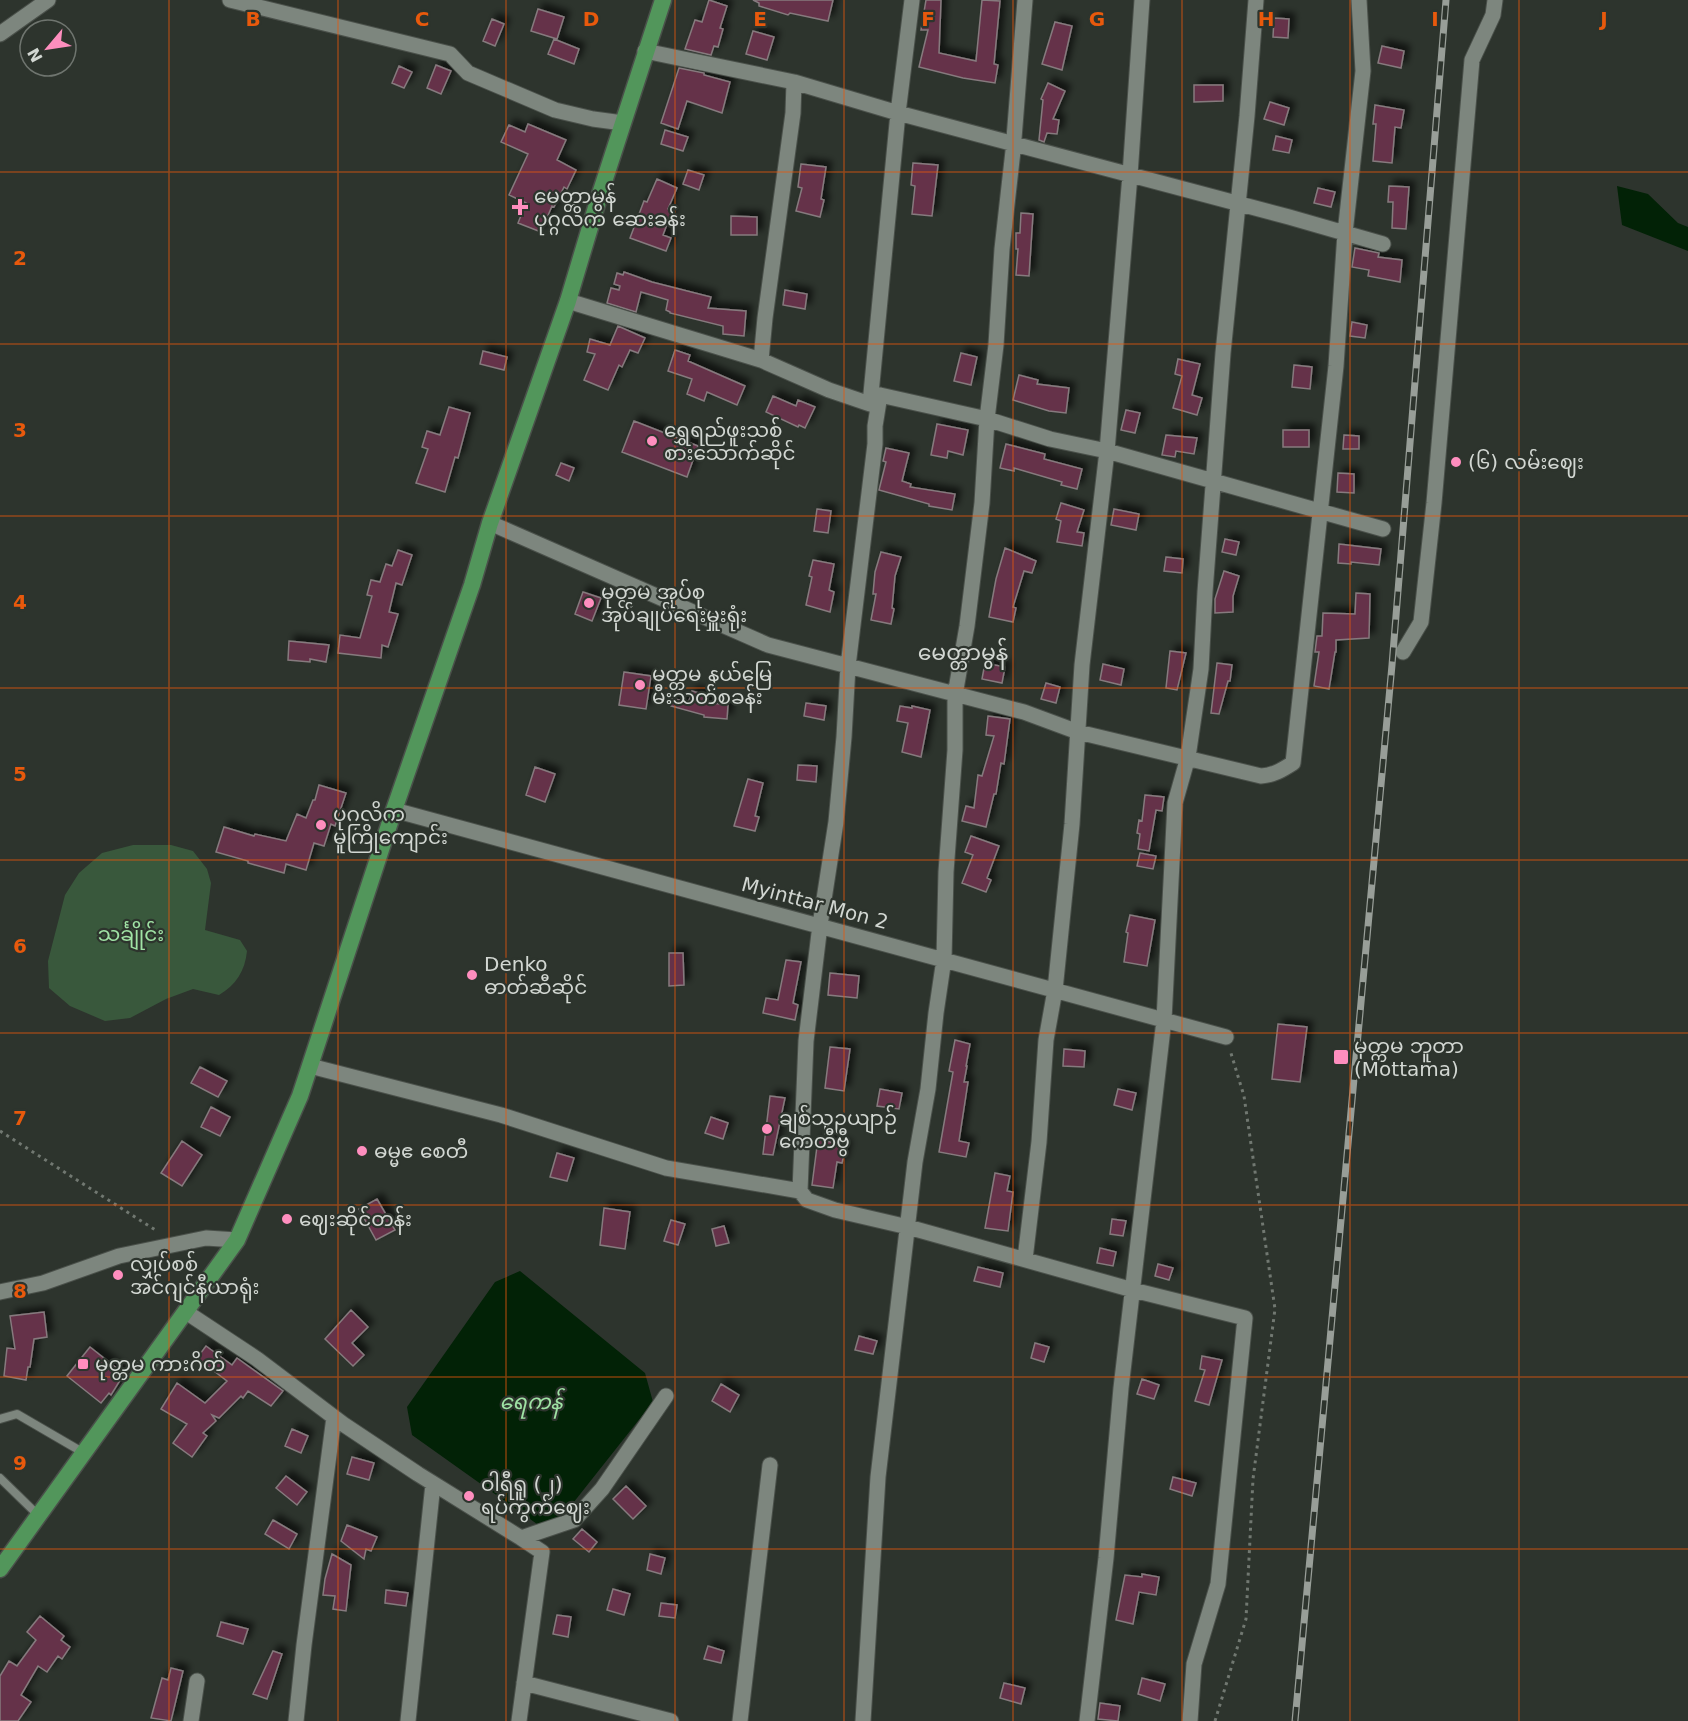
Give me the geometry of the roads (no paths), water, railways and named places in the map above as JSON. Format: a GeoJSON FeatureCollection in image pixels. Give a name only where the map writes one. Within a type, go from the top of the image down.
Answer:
{"type":"FeatureCollection","features":[{"type":"Feature","properties":{"kind":"highway"},"geometry":{"type":"LineString","coordinates":[[0,1569],[237,1240],[300,1096],[394,810],[472,585],[490,523],[568,301],[645,51],[663,0]]}},
{"type":"Feature","properties":{"kind":"street"},"geometry":{"type":"LineString","coordinates":[[0,34],[48,0]]}},
{"type":"Feature","properties":{"kind":"street"},"geometry":{"type":"LineString","coordinates":[[230,0],[450,54],[468,73],[555,110],[623,123]]}},
{"type":"Feature","properties":{"kind":"street"},"geometry":{"type":"LineString","coordinates":[[912,0],[898,113],[875,400],[875,444],[848,666],[836,822],[819,925],[806,1041],[800,1191],[807,1200],[835,1210],[908,1227],[1133,1290],[1245,1318],[1218,1584],[1194,1664],[1190,1721]]}},
{"type":"Feature","properties":{"kind":"street"},"geometry":{"type":"LineString","coordinates":[[863,1721],[878,1477],[915,1162],[928,1089],[944,959],[946,872],[953,802],[956,695],[982,503],[987,419],[996,345],[1002,249],[1014,144],[1025,0]]}},
{"type":"Feature","properties":{"kind":"street"},"geometry":{"type":"LineString","coordinates":[[1025,1259],[1039,1142],[1046,1040],[1055,990],[1072,824],[1082,665],[1107,451],[1142,0]]}},
{"type":"Feature","properties":{"kind":"street"},"geometry":{"type":"LineString","coordinates":[[1087,1721],[1106,1558],[1121,1388],[1164,1020],[1175,803],[1188,757],[1201,669],[1223,353],[1256,0]]}},
{"type":"Feature","properties":{"kind":"street"},"geometry":{"type":"LineString","coordinates":[[490,523],[768,645],[1024,712],[1078,732],[1261,776],[1274,775],[1293,764],[1336,366],[1344,233],[1363,71],[1359,0]]}},
{"type":"Feature","properties":{"kind":"street"},"geometry":{"type":"LineString","coordinates":[[1403,652],[1421,622],[1434,503],[1472,60],[1493,15],[1495,0]]}},
{"type":"Feature","properties":{"kind":"street"},"geometry":{"type":"LineString","coordinates":[[645,51],[794,82],[898,113],[1383,244]]}},
{"type":"Feature","properties":{"kind":"street"},"geometry":{"type":"LineString","coordinates":[[762,360],[765,318],[793,112],[794,82]]}},
{"type":"Feature","properties":{"kind":"street"},"geometry":{"type":"LineString","coordinates":[[568,301],[762,360],[829,390],[987,419],[1050,439],[1107,451],[1383,529]]}},
{"type":"Feature","properties":{"kind":"street","name":"Myinttar Mon 2"},"geometry":{"type":"LineString","coordinates":[[394,810],[1226,1037]]}},
{"type":"Feature","properties":{"kind":"street"},"geometry":{"type":"LineString","coordinates":[[310,1066],[501,1115],[666,1168],[800,1191]]}},
{"type":"Feature","properties":{"kind":"street"},"geometry":{"type":"LineString","coordinates":[[0,1292],[43,1283],[119,1256],[206,1238],[237,1240]]}},
{"type":"Feature","properties":{"kind":"street"},"geometry":{"type":"LineString","coordinates":[[186,1312],[258,1359],[334,1417],[433,1484],[542,1552],[519,1721]]}},
{"type":"Feature","properties":{"kind":"street"},"geometry":{"type":"LineString","coordinates":[[521,1538],[574,1521],[602,1489],[666,1396]]}},
{"type":"Feature","properties":{"kind":"street"},"geometry":{"type":"LineString","coordinates":[[296,1721],[334,1417]]}},
{"type":"Feature","properties":{"kind":"street"},"geometry":{"type":"LineString","coordinates":[[740,1721],[770,1465]]}},
{"type":"Feature","properties":{"kind":"street"},"geometry":{"type":"LineString","coordinates":[[408,1721],[433,1484]]}},
{"type":"Feature","properties":{"kind":"street"},"geometry":{"type":"LineString","coordinates":[[191,1721],[197,1681]]}},
{"type":"Feature","properties":{"kind":"street"},"geometry":{"type":"LineString","coordinates":[[524,1683],[629,1716],[671,1721]]}},
{"type":"Feature","properties":{"kind":"lane"},"geometry":{"type":"LineString","coordinates":[[0,1419],[17,1414],[84,1453]]}},
{"type":"Feature","properties":{"kind":"lane"},"geometry":{"type":"LineString","coordinates":[[0,1478],[39,1516]]}},
{"type":"Feature","properties":{"kind":"water"},"geometry":{"type":"Polygon","coordinates":[[[1617,186],[1648,194],[1678,223],[1688,227],[1688,251],[1622,225],[1617,186]]]}},
{"type":"Feature","properties":{"kind":"water","name":"ရေကန်"},"geometry":{"type":"Polygon","coordinates":[[[520,1271],[645,1373],[653,1402],[562,1517],[537,1524],[412,1435],[407,1407],[495,1282],[520,1271]]]}},
{"type":"Feature","properties":{"kind":"railway"},"geometry":{"type":"LineString","coordinates":[[1295,1721],[1392,665],[1446,0]]}},
{"type":"Feature","properties":{"kind":"place","name":"မေတ္တာမွန် ပုဂ္ဂလိက ဆေးခန်း"},"geometry":{"type":"Point","coordinates":[520,207]}},
{"type":"Feature","properties":{"kind":"place","name":"ရွှေရည်ဖူးသစ် စားသောက်ဆိုင်"},"geometry":{"type":"Point","coordinates":[652,441]}},
{"type":"Feature","properties":{"kind":"place","name":"(၆) လမ်းဈေး"},"geometry":{"type":"Point","coordinates":[1456,462]}},
{"type":"Feature","properties":{"kind":"place","name":"မုတ္တမ အုပ်စု အုပ်ချုပ်ရေးမှူးရုံး"},"geometry":{"type":"Point","coordinates":[589,603]}},
{"type":"Feature","properties":{"kind":"place","name":"မုတ္တမ နယ်မြေ မီးသတ်စခန်း"},"geometry":{"type":"Point","coordinates":[640,685]}},
{"type":"Feature","properties":{"kind":"place","name":"ပုဂ္ဂလိက မူကြိုကျောင်း"},"geometry":{"type":"Point","coordinates":[321,825]}},
{"type":"Feature","properties":{"kind":"place","name":"Denko ဓာတ်ဆီဆိုင်"},"geometry":{"type":"Point","coordinates":[472,975]}},
{"type":"Feature","properties":{"kind":"place","name":"မုတ္တမ ဘူတာ (Mottama)"},"geometry":{"type":"Point","coordinates":[1341,1057]}},
{"type":"Feature","properties":{"kind":"place","name":"ချစ်သူဥယျာဉ် ကေတီဗွီ"},"geometry":{"type":"Point","coordinates":[767,1129]}},
{"type":"Feature","properties":{"kind":"place","name":"ဓမ္မဧ စေတီ"},"geometry":{"type":"Point","coordinates":[362,1151]}},
{"type":"Feature","properties":{"kind":"place","name":"ဈေးဆိုင်တန်း"},"geometry":{"type":"Point","coordinates":[287,1219]}},
{"type":"Feature","properties":{"kind":"place","name":"လျှပ်စစ် အင်ဂျင်နီယာရုံး"},"geometry":{"type":"Point","coordinates":[118,1275]}},
{"type":"Feature","properties":{"kind":"place","name":"မုတ္တမ ကားဂိတ်"},"geometry":{"type":"Point","coordinates":[83,1364]}},
{"type":"Feature","properties":{"kind":"place","name":"ဝါရီရူ (၂) ရပ်ကွက်ဈေး"},"geometry":{"type":"Point","coordinates":[469,1496]}},
{"type":"Feature","properties":{"kind":"district","name":"မေတ္တာမွန်"},"geometry":{"type":"Point","coordinates":[963,652]}},
{"type":"Feature","properties":{"kind":"park label","name":"သင်္ချိုင်း"},"geometry":{"type":"Point","coordinates":[131,934]}}]}
